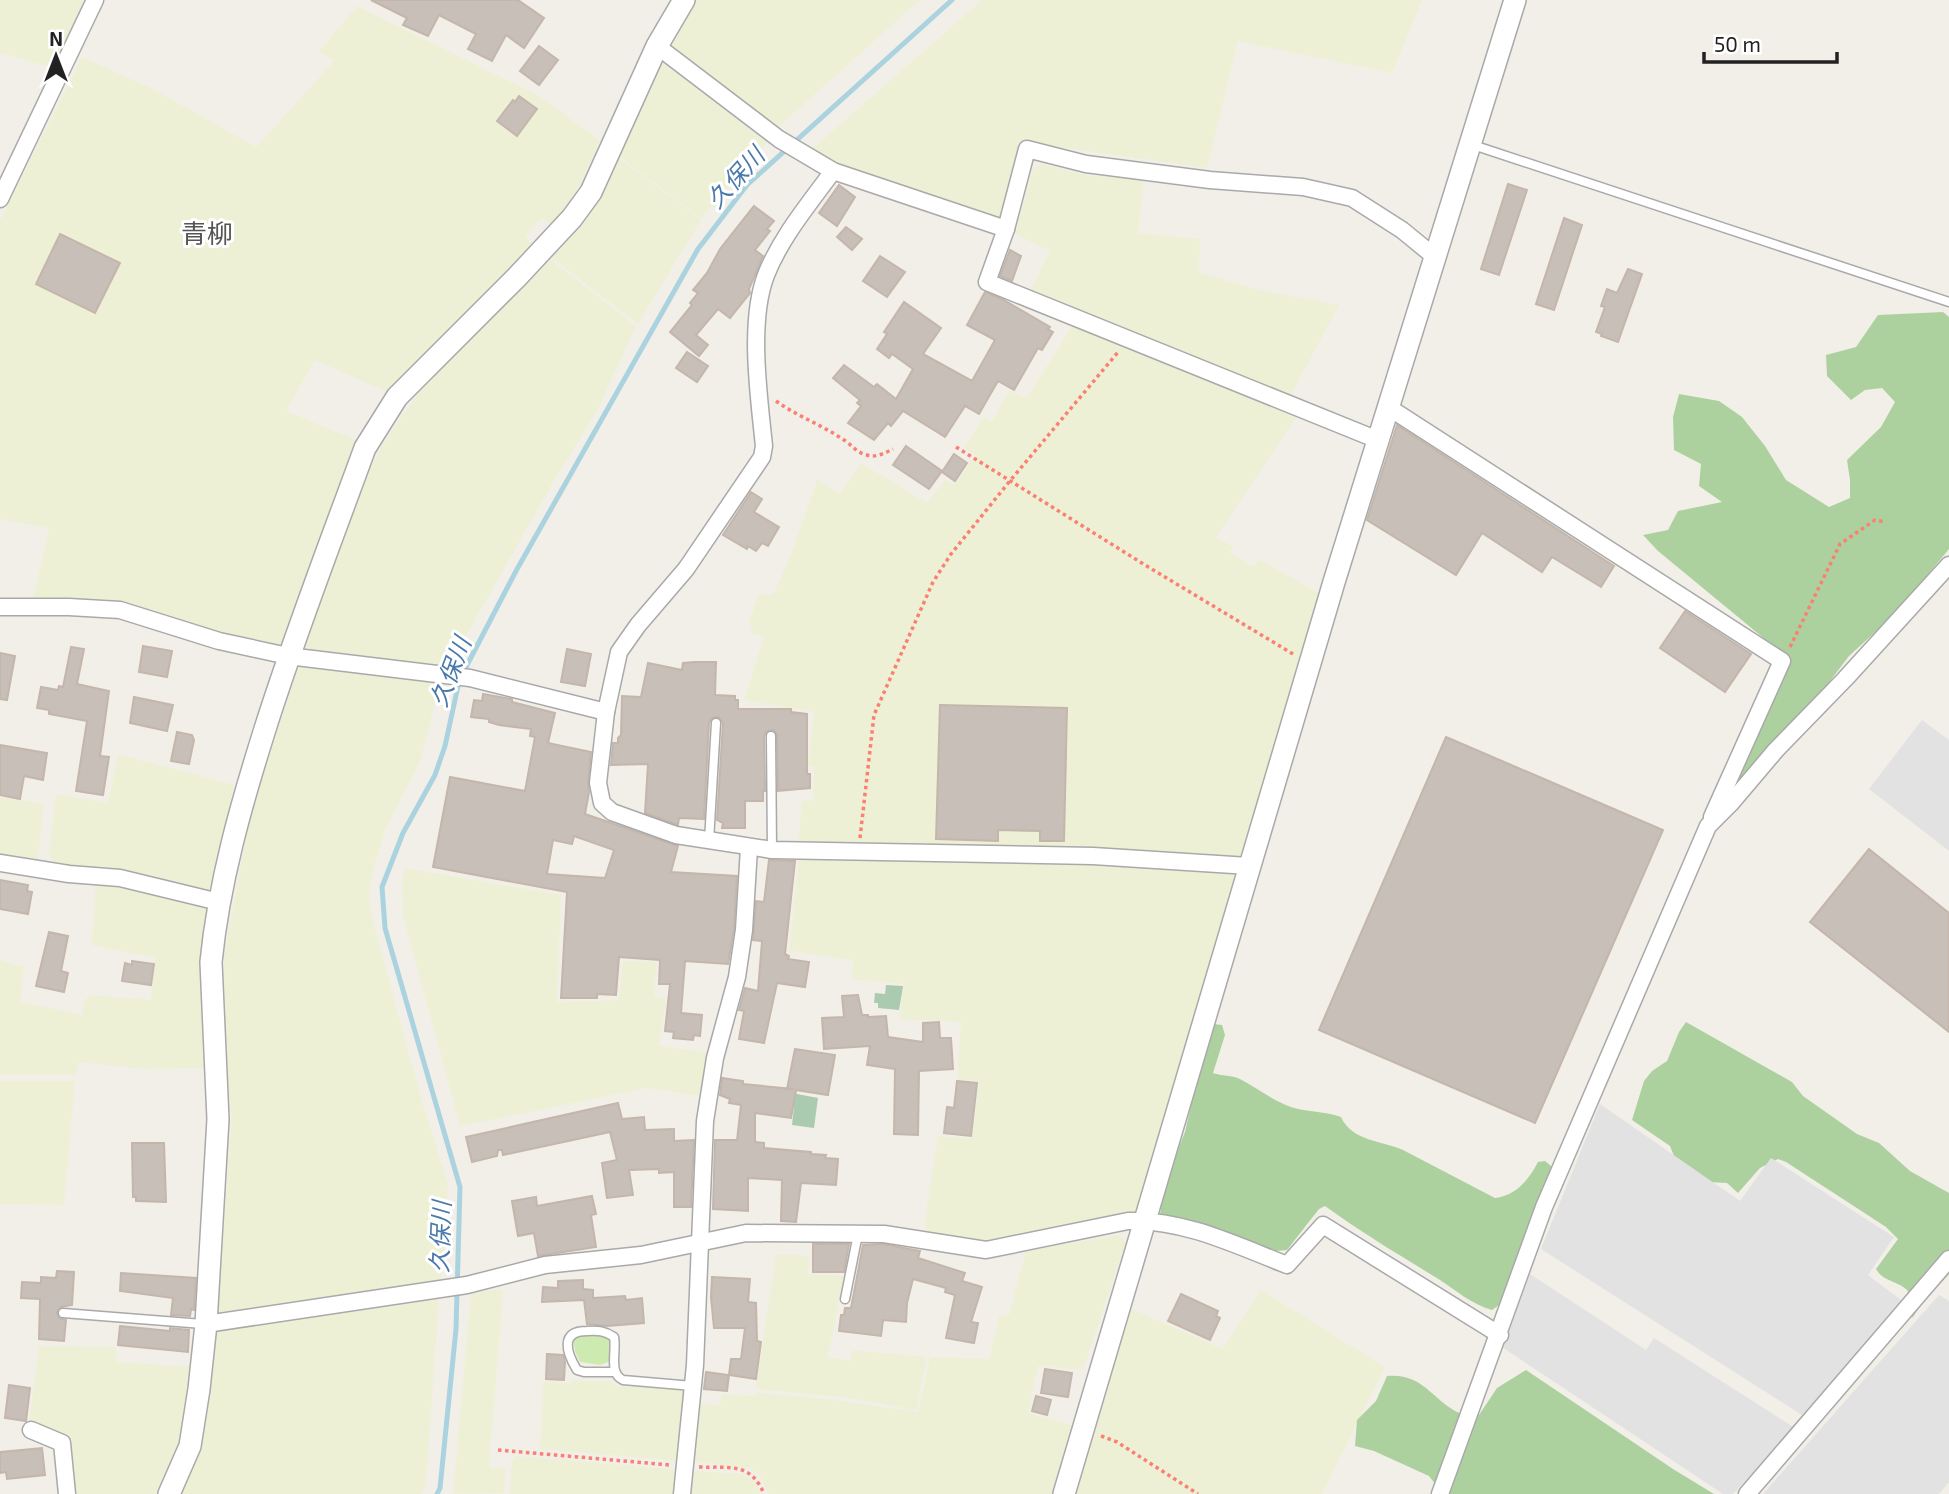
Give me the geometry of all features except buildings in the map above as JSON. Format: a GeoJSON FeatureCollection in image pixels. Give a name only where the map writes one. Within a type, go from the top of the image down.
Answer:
{"type":"FeatureCollection","features":[{"type":"Feature","properties":{"kind":"street"},"geometry":{"type":"LineString","coordinates":[[0,199],[95,0]]}},
{"type":"Feature","properties":{"kind":"street"},"geometry":{"type":"LineString","coordinates":[[169,1494],[190,1446],[206,1324],[218,1119],[211,962],[219,902],[236,823],[288,656],[365,447],[397,397],[572,218],[591,192],[657,46],[684,0]]}},
{"type":"Feature","properties":{"kind":"street"},"geometry":{"type":"LineString","coordinates":[[1064,1494],[1309,664],[1515,0]]}},
{"type":"Feature","properties":{"kind":"street"},"geometry":{"type":"LineString","coordinates":[[657,46],[779,139],[833,171],[1006,229]]}},
{"type":"Feature","properties":{"kind":"street"},"geometry":{"type":"LineString","coordinates":[[1378,440],[987,282],[1006,229],[1027,149],[1086,164],[1210,180],[1303,187],[1352,198],[1402,230],[1435,257]]}},
{"type":"Feature","properties":{"kind":"street"},"geometry":{"type":"LineString","coordinates":[[833,171],[789,233],[765,276],[756,326],[764,446],[762,457],[686,569],[626,641],[615,665],[597,783],[602,803],[611,812],[663,830],[749,848],[1093,856],[1249,866]]}},
{"type":"Feature","properties":{"kind":"street"},"geometry":{"type":"LineString","coordinates":[[1388,407],[1782,661],[1708,826],[1545,1207],[1440,1494]]}},
{"type":"Feature","properties":{"kind":"street"},"geometry":{"type":"LineString","coordinates":[[1708,826],[1949,565]]}},
{"type":"Feature","properties":{"kind":"street"},"geometry":{"type":"LineString","coordinates":[[0,607],[120,610],[219,641],[288,656],[448,674],[606,712]]}},
{"type":"Feature","properties":{"kind":"street"},"geometry":{"type":"LineString","coordinates":[[682,1494],[693,1386],[705,1121],[715,1058],[737,977],[744,930],[749,848]]}},
{"type":"Feature","properties":{"kind":"street"},"geometry":{"type":"LineString","coordinates":[[0,863],[69,874],[120,878],[219,902]]}},
{"type":"Feature","properties":{"kind":"street"},"geometry":{"type":"LineString","coordinates":[[206,1324],[467,1284],[545,1265],[640,1255],[746,1233],[884,1234],[986,1250],[1128,1221],[1145,1220],[1164,1222],[1227,1241],[1287,1265],[1323,1225],[1500,1335]]}},
{"type":"Feature","properties":{"kind":"street"},"geometry":{"type":"LineString","coordinates":[[1747,1494],[1949,1259]]}},
{"type":"Feature","properties":{"kind":"street"},"geometry":{"type":"LineString","coordinates":[[31,1430],[62,1443],[67,1494]]}},
{"type":"Feature","properties":{"kind":"lane"},"geometry":{"type":"LineString","coordinates":[[1470,145],[1949,302]]}},
{"type":"Feature","properties":{"kind":"lane"},"geometry":{"type":"LineString","coordinates":[[709,841],[716,723]]}},
{"type":"Feature","properties":{"kind":"lane"},"geometry":{"type":"LineString","coordinates":[[771,736],[772,850]]}},
{"type":"Feature","properties":{"kind":"lane"},"geometry":{"type":"LineString","coordinates":[[845,1299],[858,1234]]}},
{"type":"Feature","properties":{"kind":"lane"},"geometry":{"type":"LineString","coordinates":[[63,1313],[206,1324]]}},
{"type":"Feature","properties":{"kind":"lane"},"geometry":{"type":"LineString","coordinates":[[614,1372],[577,1370],[569,1352],[569,1336],[575,1331],[599,1331],[614,1336],[614,1372],[617,1378],[693,1386]]}},
{"type":"Feature","properties":{"kind":"path"},"geometry":{"type":"LineString","coordinates":[[858,850],[874,715],[933,582],[951,554],[1009,482],[1117,355],[1125,338]]}},
{"type":"Feature","properties":{"kind":"path"},"geometry":{"type":"LineString","coordinates":[[760,392],[868,456],[878,456],[893,449]]}},
{"type":"Feature","properties":{"kind":"path"},"geometry":{"type":"LineString","coordinates":[[956,447],[1309,664]]}},
{"type":"Feature","properties":{"kind":"path"},"geometry":{"type":"LineString","coordinates":[[1782,661],[1840,544],[1875,520],[1885,522]]}},
{"type":"Feature","properties":{"kind":"path"},"geometry":{"type":"LineString","coordinates":[[1083,1428],[1117,1443],[1198,1494]]}},
{"type":"Feature","properties":{"kind":"path"},"geometry":{"type":"LineString","coordinates":[[498,1450],[738,1469],[749,1471],[758,1480],[764,1494]]}},
{"type":"Feature","properties":{"kind":"green space"},"geometry":{"type":"Polygon","coordinates":[[[0,0],[89,0],[58,69],[0,53],[0,0]]]}},
{"type":"Feature","properties":{"kind":"green space"},"geometry":{"type":"Polygon","coordinates":[[[697,0],[920,0],[775,130],[670,46],[697,0]]]}},
{"type":"Feature","properties":{"kind":"green space"},"geometry":{"type":"Polygon","coordinates":[[[982,0],[1422,0],[1392,73],[1238,41],[1207,168],[1023,142],[1000,221],[840,166],[811,150],[982,0]]]}},
{"type":"Feature","properties":{"kind":"green space"},"geometry":{"type":"Polygon","coordinates":[[[357,6],[541,97],[600,141],[580,186],[552,226],[542,218],[525,237],[535,245],[389,393],[315,360],[286,411],[356,440],[284,642],[276,646],[125,604],[33,600],[49,528],[0,519],[0,220],[82,57],[155,90],[256,147],[334,61],[319,51],[357,6]]]}},
{"type":"Feature","properties":{"kind":"green space"},"geometry":{"type":"Polygon","coordinates":[[[661,62],[665,62],[767,143],[701,219],[619,156],[661,62]]]}},
{"type":"Feature","properties":{"kind":"green space"},"geometry":{"type":"Polygon","coordinates":[[[619,158],[701,220],[638,324],[552,258],[578,230],[599,199],[619,158]]]}},
{"type":"Feature","properties":{"kind":"green space"},"geometry":{"type":"Polygon","coordinates":[[[1042,164],[1085,175],[1144,180],[1138,233],[1200,239],[1199,273],[1260,290],[1339,305],[1290,397],[1030,292],[1050,251],[1015,234],[1033,169],[1042,164]]]}},
{"type":"Feature","properties":{"kind":"green space"},"geometry":{"type":"Polygon","coordinates":[[[551,260],[636,326],[598,409],[549,489],[458,650],[447,667],[309,650],[305,645],[342,540],[372,464],[392,430],[418,394],[551,260]]]}},
{"type":"Feature","properties":{"kind":"green space"},"geometry":{"type":"Polygon","coordinates":[[[1943,312],[1949,317],[1949,549],[1895,614],[1849,656],[1811,706],[1786,728],[1738,784],[1728,785],[1789,663],[1772,645],[1658,551],[1643,535],[1668,530],[1678,511],[1722,502],[1699,486],[1701,464],[1674,450],[1673,417],[1679,394],[1719,401],[1742,417],[1765,446],[1786,480],[1829,507],[1850,498],[1847,460],[1881,427],[1895,402],[1882,388],[1865,390],[1851,400],[1827,376],[1826,355],[1856,347],[1878,315],[1943,312]]]}},
{"type":"Feature","properties":{"kind":"green space"},"geometry":{"type":"Polygon","coordinates":[[[1074,324],[1297,416],[1216,537],[1234,547],[1230,553],[1254,567],[1260,560],[1321,594],[1246,851],[1233,859],[798,843],[802,801],[813,800],[814,766],[808,765],[814,712],[744,700],[764,637],[752,633],[749,621],[759,594],[773,595],[793,550],[817,480],[840,494],[861,463],[927,503],[945,480],[955,485],[975,455],[964,448],[983,417],[992,421],[1009,391],[1026,398],[1074,324]]]}},
{"type":"Feature","properties":{"kind":"green space"},"geometry":{"type":"Polygon","coordinates":[[[305,664],[440,682],[421,759],[385,830],[369,895],[373,922],[421,1098],[448,1184],[441,1280],[217,1314],[232,1118],[225,1061],[224,955],[253,801],[298,669],[305,664]]]}},
{"type":"Feature","properties":{"kind":"green space"},"geometry":{"type":"Polygon","coordinates":[[[118,754],[234,785],[212,891],[203,892],[57,867],[49,854],[56,794],[108,803],[118,754]]]}},
{"type":"Feature","properties":{"kind":"green space"},"geometry":{"type":"Polygon","coordinates":[[[0,797],[44,804],[38,859],[34,864],[0,859],[0,797]]]}},
{"type":"Feature","properties":{"kind":"green space"},"geometry":{"type":"Polygon","coordinates":[[[799,858],[1108,861],[1230,873],[1238,880],[1135,1212],[991,1243],[959,1242],[928,1233],[924,1225],[938,1136],[972,1139],[979,1081],[957,1080],[961,1022],[899,1019],[903,984],[851,979],[853,960],[789,951],[799,858]]]}},
{"type":"Feature","properties":{"kind":"green space"},"geometry":{"type":"Polygon","coordinates":[[[405,868],[561,895],[557,1002],[619,1000],[623,961],[657,962],[654,997],[666,999],[659,1046],[707,1052],[700,1096],[647,1088],[460,1126],[403,916],[402,880],[405,868]]]}},
{"type":"Feature","properties":{"kind":"green space"},"geometry":{"type":"Polygon","coordinates":[[[99,881],[205,904],[210,910],[206,1068],[143,1069],[79,1062],[76,1075],[0,1075],[0,960],[24,967],[20,1002],[82,1015],[84,1001],[90,995],[151,1000],[155,958],[92,945],[95,889],[99,881]]]}},
{"type":"Feature","properties":{"kind":"green space"},"geometry":{"type":"Polygon","coordinates":[[[886,985],[903,986],[899,1010],[878,1008],[878,1003],[874,1003],[875,993],[885,994],[886,985]]]}},
{"type":"Feature","properties":{"kind":"green space"},"geometry":{"type":"Polygon","coordinates":[[[1686,1022],[1792,1082],[1803,1096],[1857,1134],[1879,1143],[1910,1171],[1949,1193],[1949,1274],[1913,1317],[1897,1313],[1906,1300],[1908,1291],[1883,1277],[1876,1269],[1898,1239],[1886,1227],[1778,1159],[1760,1168],[1738,1193],[1727,1183],[1707,1182],[1676,1161],[1670,1146],[1632,1120],[1644,1081],[1652,1071],[1667,1061],[1686,1022]]]}},
{"type":"Feature","properties":{"kind":"green space"},"geometry":{"type":"Polygon","coordinates":[[[1214,1024],[1222,1025],[1225,1035],[1213,1073],[1240,1079],[1290,1107],[1341,1117],[1346,1125],[1360,1136],[1403,1150],[1495,1198],[1509,1194],[1521,1186],[1538,1162],[1545,1161],[1551,1166],[1550,1177],[1499,1305],[1492,1310],[1471,1301],[1325,1206],[1319,1209],[1287,1250],[1276,1251],[1160,1215],[1163,1191],[1185,1132],[1199,1070],[1214,1024]]]}},
{"type":"Feature","properties":{"kind":"green space"},"geometry":{"type":"Polygon","coordinates":[[[0,1081],[75,1081],[64,1205],[0,1204],[0,1081]]]}},
{"type":"Feature","properties":{"kind":"green space"},"geometry":{"type":"Polygon","coordinates":[[[792,1093],[818,1098],[814,1128],[792,1125],[792,1093]]]}},
{"type":"Feature","properties":{"kind":"green space"},"geometry":{"type":"Polygon","coordinates":[[[1119,1235],[1126,1242],[1083,1370],[1038,1366],[1028,1413],[1074,1426],[1054,1494],[769,1494],[759,1475],[751,1469],[694,1461],[701,1404],[720,1405],[722,1394],[754,1396],[757,1393],[819,1398],[918,1412],[930,1357],[989,1359],[999,1316],[1009,1315],[1026,1251],[1119,1235]]]}},
{"type":"Feature","properties":{"kind":"green space"},"geometry":{"type":"Polygon","coordinates":[[[776,1254],[809,1256],[808,1274],[844,1276],[828,1357],[850,1361],[853,1350],[927,1357],[916,1410],[843,1397],[756,1389],[776,1254]]]}},
{"type":"Feature","properties":{"kind":"green space"},"geometry":{"type":"Polygon","coordinates":[[[498,1289],[503,1291],[489,1468],[506,1469],[504,1493],[453,1494],[471,1294],[498,1289]]]}},
{"type":"Feature","properties":{"kind":"green space"},"geometry":{"type":"Polygon","coordinates":[[[1261,1290],[1385,1367],[1322,1494],[1073,1494],[1127,1307],[1223,1349],[1261,1290]]]}},
{"type":"Feature","properties":{"kind":"green space"},"geometry":{"type":"Polygon","coordinates":[[[439,1299],[426,1484],[422,1494],[180,1494],[199,1455],[207,1416],[214,1332],[439,1299]]]}},
{"type":"Feature","properties":{"kind":"green space"},"geometry":{"type":"Polygon","coordinates":[[[582,1335],[600,1335],[610,1341],[611,1357],[608,1362],[600,1365],[580,1362],[573,1339],[582,1335]]]}},
{"type":"Feature","properties":{"kind":"green space"},"geometry":{"type":"Polygon","coordinates":[[[39,1346],[116,1347],[117,1362],[192,1367],[188,1417],[172,1466],[156,1494],[77,1494],[74,1491],[69,1437],[29,1423],[39,1346]]]}},
{"type":"Feature","properties":{"kind":"green space"},"geometry":{"type":"Polygon","coordinates":[[[1526,1370],[1714,1494],[1443,1494],[1429,1476],[1374,1451],[1355,1446],[1357,1420],[1376,1401],[1387,1376],[1409,1378],[1457,1412],[1479,1415],[1497,1388],[1526,1370]]]}},
{"type":"Feature","properties":{"kind":"green space"},"geometry":{"type":"Polygon","coordinates":[[[572,1380],[611,1382],[615,1386],[686,1389],[680,1461],[540,1449],[543,1382],[571,1383],[572,1380]]]}},
{"type":"Feature","properties":{"kind":"green space"},"geometry":{"type":"Polygon","coordinates":[[[516,1456],[670,1469],[677,1471],[674,1494],[509,1494],[512,1462],[516,1456]]]}},
{"type":"Feature","properties":{"kind":"green space"},"geometry":{"type":"Polygon","coordinates":[[[696,1471],[742,1474],[756,1482],[760,1494],[691,1494],[693,1474],[696,1471]]]}},
{"type":"Feature","properties":{"kind":"shaded area"},"geometry":{"type":"Polygon","coordinates":[[[1922,720],[1949,740],[1949,851],[1869,789],[1922,720]]]}},
{"type":"Feature","properties":{"kind":"shaded area"},"geometry":{"type":"Polygon","coordinates":[[[1600,1104],[1740,1201],[1771,1158],[1894,1237],[1868,1275],[1901,1300],[1802,1415],[1541,1249],[1600,1104]]]}},
{"type":"Feature","properties":{"kind":"shaded area"},"geometry":{"type":"Polygon","coordinates":[[[1530,1274],[1646,1350],[1654,1338],[1795,1428],[1733,1494],[1723,1494],[1502,1347],[1530,1274]]]}},
{"type":"Feature","properties":{"kind":"shaded area"},"geometry":{"type":"Polygon","coordinates":[[[1939,1295],[1949,1301],[1949,1482],[1939,1494],[1763,1494],[1939,1295]]]}},
{"type":"Feature","properties":{"kind":"waterway","name":"久保川"},"geometry":{"type":"LineString","coordinates":[[437,1494],[440,1488],[456,1329],[460,1187],[385,928],[382,887],[403,833],[435,775],[445,746],[458,686],[466,667],[516,571],[698,249],[747,185],[952,0]]}},
{"type":"Feature","properties":{"kind":"district","name":"青柳"},"geometry":{"type":"Point","coordinates":[207,234]}}]}
